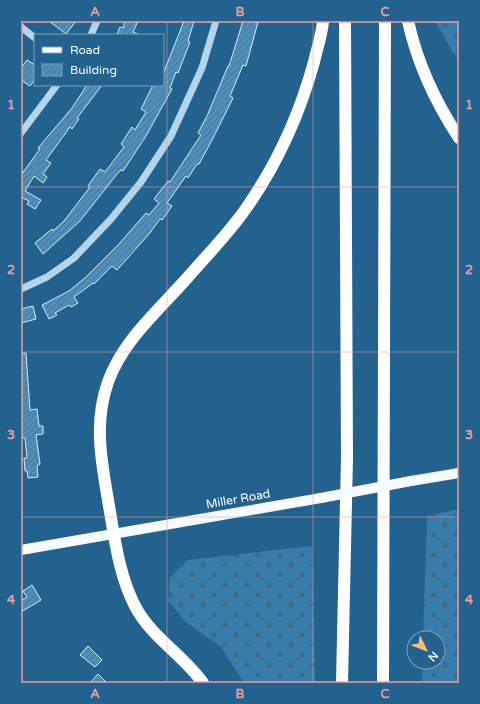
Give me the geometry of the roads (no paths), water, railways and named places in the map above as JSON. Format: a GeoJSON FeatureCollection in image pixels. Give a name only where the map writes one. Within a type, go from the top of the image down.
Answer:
{"type":"FeatureCollection","features":[{"type":"Feature","properties":{"kind":"highway"},"geometry":{"type":"LineString","coordinates":[[203,683],[156,635],[135,606],[128,590],[120,563],[100,455],[99,422],[108,382],[122,353],[141,327],[216,246],[247,207],[274,162],[293,123],[308,82],[323,21]]}},
{"type":"Feature","properties":{"kind":"highway"},"geometry":{"type":"LineString","coordinates":[[342,683],[347,457],[345,21]]}},
{"type":"Feature","properties":{"kind":"highway"},"geometry":{"type":"LineString","coordinates":[[383,683],[385,21]]}},
{"type":"Feature","properties":{"kind":"highway"},"geometry":{"type":"LineString","coordinates":[[408,21],[416,50],[431,86],[459,138]]}},
{"type":"Feature","properties":{"kind":"main road","name":"Miller Road"},"geometry":{"type":"LineString","coordinates":[[21,550],[459,473]]}},
{"type":"Feature","properties":{"kind":"street"},"geometry":{"type":"LineString","coordinates":[[91,34],[97,21]]}},
{"type":"Feature","properties":{"kind":"street"},"geometry":{"type":"LineString","coordinates":[[21,289],[47,276],[74,258],[111,219],[141,182],[171,136],[202,68],[216,21]]}},
{"type":"Feature","properties":{"kind":"street"},"geometry":{"type":"LineString","coordinates":[[21,27],[34,37]]}},
{"type":"Feature","properties":{"kind":"street"},"geometry":{"type":"LineString","coordinates":[[21,133],[56,86]]}}]}
